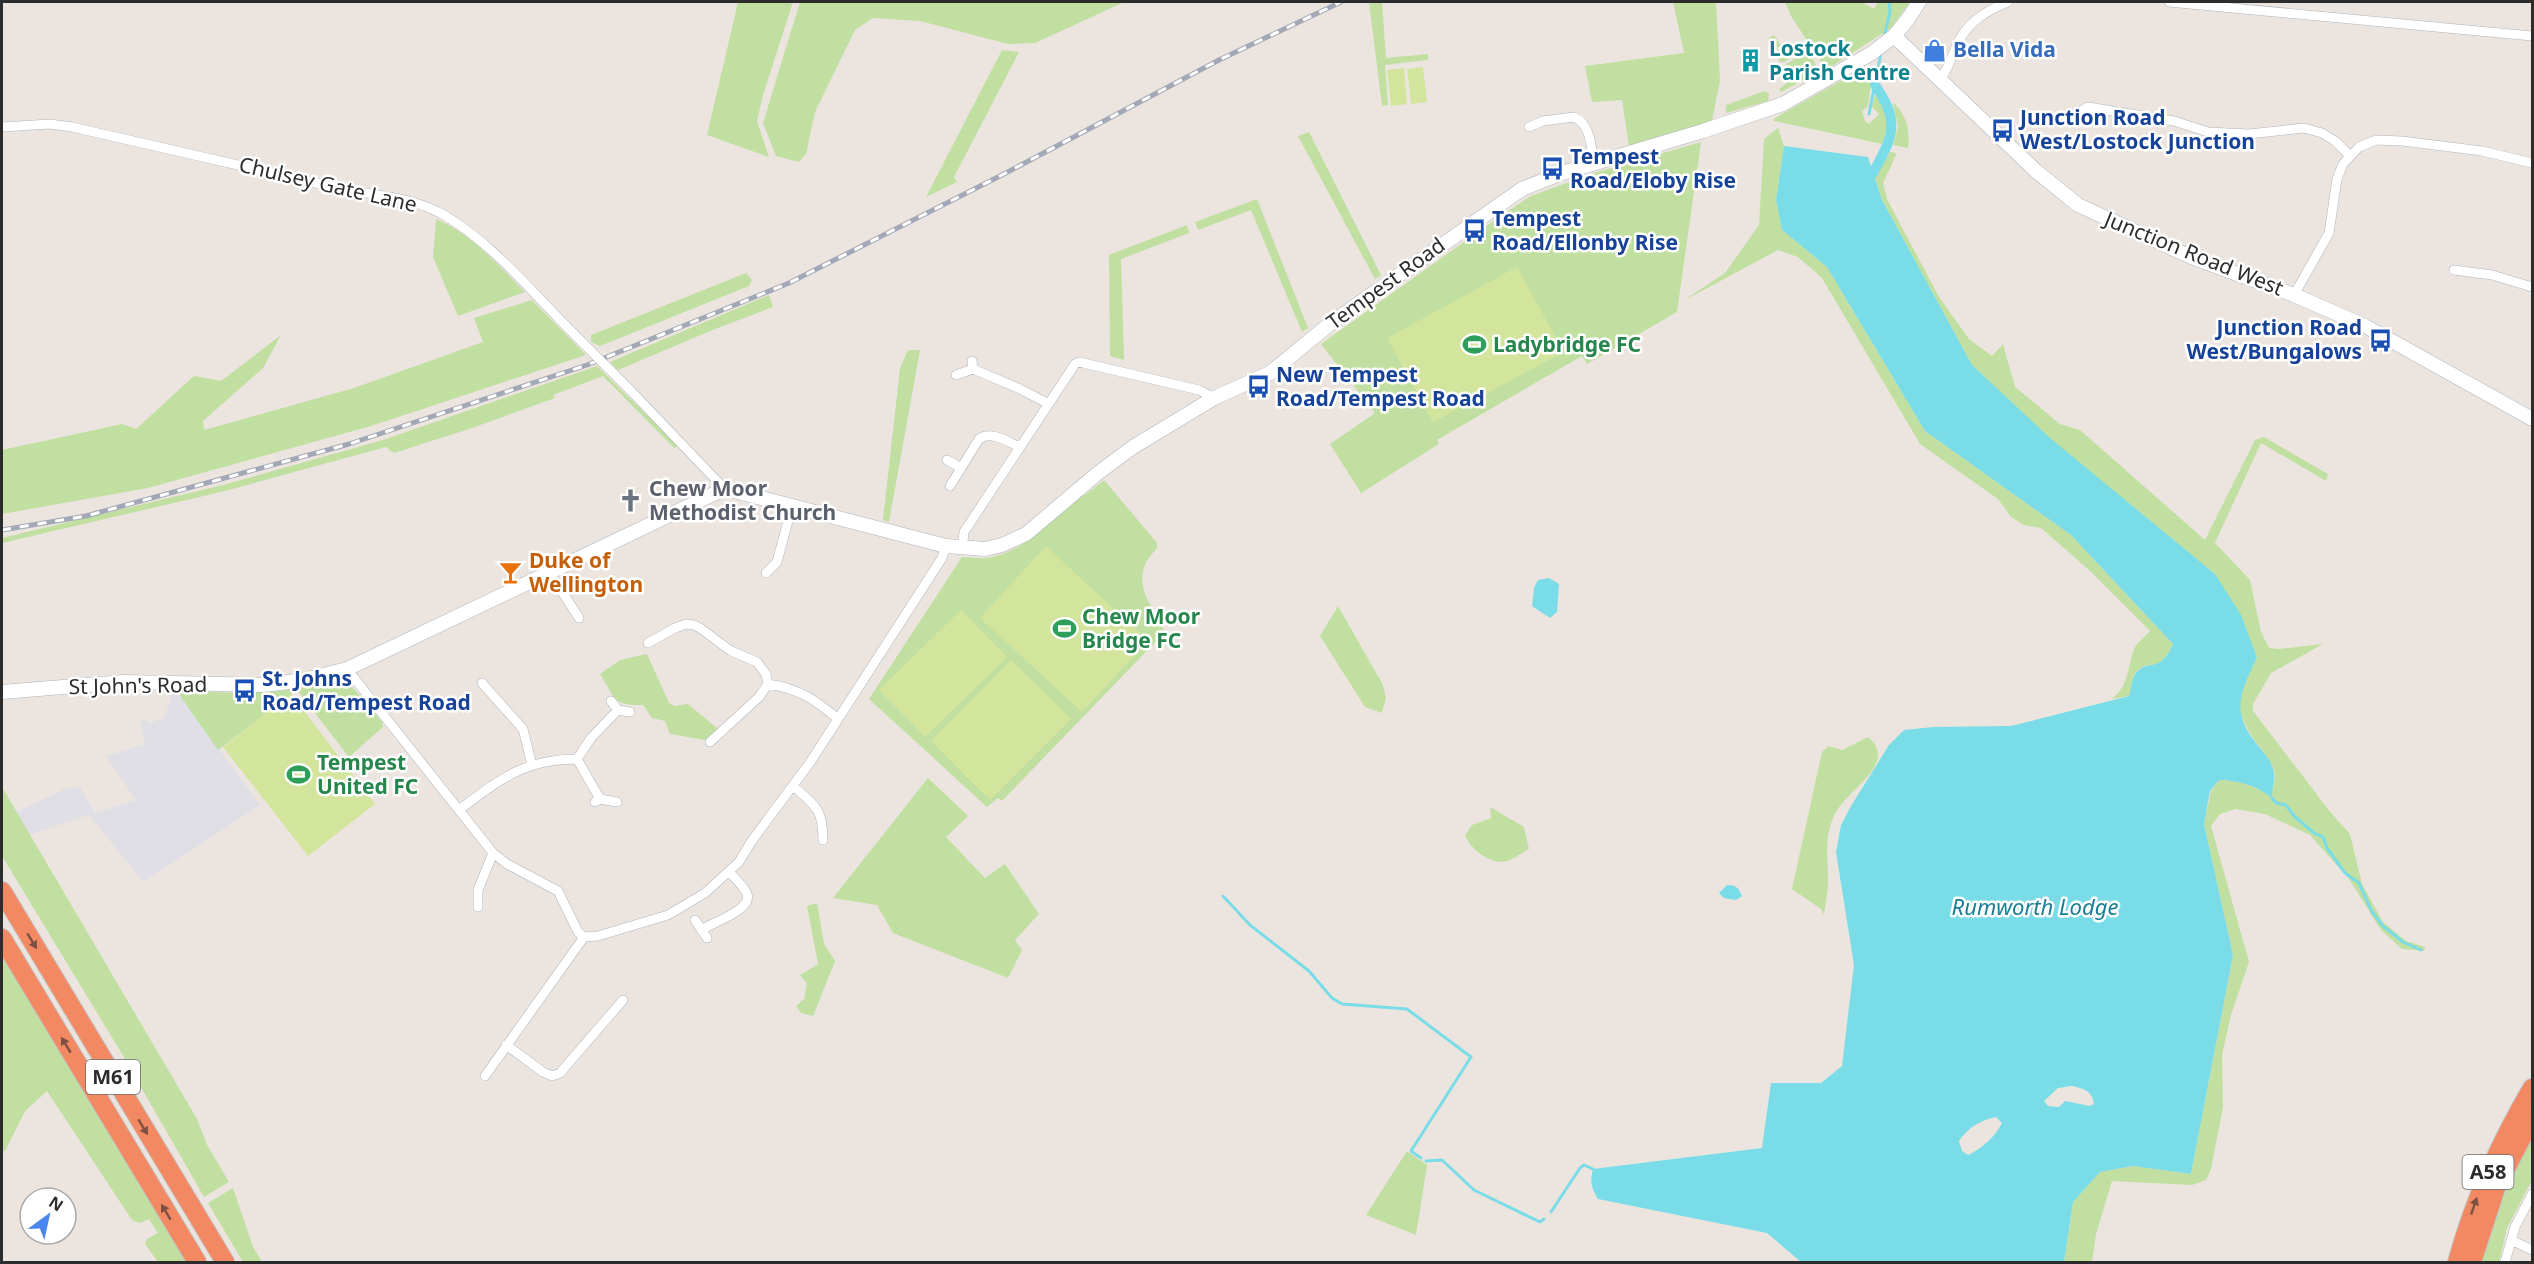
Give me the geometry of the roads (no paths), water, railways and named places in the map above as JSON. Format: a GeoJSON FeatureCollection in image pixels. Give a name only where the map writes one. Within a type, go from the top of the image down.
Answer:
{"type":"FeatureCollection","features":[{"type":"Feature","properties":{"kind":"highway","name":"M61"},"geometry":{"type":"LineString","coordinates":[[2,891],[225,1263]]}},
{"type":"Feature","properties":{"kind":"highway","name":"M61"},"geometry":{"type":"LineString","coordinates":[[2,938],[196,1263]]}},
{"type":"Feature","properties":{"kind":"highway","name":"A58"},"geometry":{"type":"LineString","coordinates":[[2457,1263],[2473,1208],[2484,1181],[2532,1088]]}},
{"type":"Feature","properties":{"kind":"highway","name":"A58"},"geometry":{"type":"LineString","coordinates":[[2472,1263],[2496,1188],[2532,1118]]}},
{"type":"Feature","properties":{"kind":"street","name":"Tempest Road"},"geometry":{"type":"LineString","coordinates":[[946,546],[985,549],[1026,534],[1106,466],[1214,398],[1270,373],[1330,323],[1504,200],[1539,181],[1594,162],[1771,110],[1872,53],[1894,36],[1919,2]]}},
{"type":"Feature","properties":{"kind":"street"},"geometry":{"type":"LineString","coordinates":[[1940,80],[1948,69],[1956,45],[1966,29],[1977,17],[2007,2]]}},
{"type":"Feature","properties":{"kind":"street"},"geometry":{"type":"LineString","coordinates":[[2169,2],[2532,36]]}},
{"type":"Feature","properties":{"kind":"street","name":"Junction Road West"},"geometry":{"type":"LineString","coordinates":[[1894,36],[2036,171],[2078,205],[2191,257],[2294,295],[2365,326],[2532,419]]}},
{"type":"Feature","properties":{"kind":"street"},"geometry":{"type":"LineString","coordinates":[[2068,122],[2088,107],[2174,121],[2208,132],[2249,134],[2287,128],[2304,128],[2328,137],[2349,155]]}},
{"type":"Feature","properties":{"kind":"street"},"geometry":{"type":"LineString","coordinates":[[1529,126],[1543,121],[1579,118],[1588,130],[1594,162]]}},
{"type":"Feature","properties":{"kind":"street","name":"Chulsey Gate Lane"},"geometry":{"type":"LineString","coordinates":[[2,127],[50,124],[72,127],[337,188],[402,199],[422,205],[449,218],[480,241],[571,331],[631,391],[722,490]]}},
{"type":"Feature","properties":{"kind":"street"},"geometry":{"type":"LineString","coordinates":[[2294,295],[2329,233],[2337,179],[2349,155],[2359,147],[2376,141],[2402,141],[2482,151],[2532,163]]}},
{"type":"Feature","properties":{"kind":"street"},"geometry":{"type":"LineString","coordinates":[[2454,270],[2492,275],[2532,287]]}},
{"type":"Feature","properties":{"kind":"street"},"geometry":{"type":"LineString","coordinates":[[962,549],[964,532],[1075,364],[1079,362],[1199,390],[1214,398]]}},
{"type":"Feature","properties":{"kind":"street"},"geometry":{"type":"LineString","coordinates":[[956,375],[972,365],[1048,404]]}},
{"type":"Feature","properties":{"kind":"street"},"geometry":{"type":"LineString","coordinates":[[950,486],[984,435],[991,435],[1020,447]]}},
{"type":"Feature","properties":{"kind":"street"},"geometry":{"type":"LineString","coordinates":[[947,460],[961,468]]}},
{"type":"Feature","properties":{"kind":"street"},"geometry":{"type":"LineString","coordinates":[[347,669],[493,853],[507,864],[558,891],[573,927],[584,937],[598,936],[668,915],[688,905],[739,862],[838,719],[942,558],[946,546],[730,490],[722,490]]}},
{"type":"Feature","properties":{"kind":"street","name":"St John's Road"},"geometry":{"type":"LineString","coordinates":[[2,692],[124,682],[264,685],[304,680],[347,669],[722,490]]}},
{"type":"Feature","properties":{"kind":"street"},"geometry":{"type":"LineString","coordinates":[[766,573],[777,562],[792,506]]}},
{"type":"Feature","properties":{"kind":"street"},"geometry":{"type":"LineString","coordinates":[[777,562],[782,572]]}},
{"type":"Feature","properties":{"kind":"street"},"geometry":{"type":"LineString","coordinates":[[550,573],[579,618]]}},
{"type":"Feature","properties":{"kind":"street"},"geometry":{"type":"LineString","coordinates":[[648,642],[675,628],[686,624],[694,625],[731,651],[757,662],[766,674],[768,684],[759,697],[711,742]]}},
{"type":"Feature","properties":{"kind":"street"},"geometry":{"type":"LineString","coordinates":[[482,683],[494,690],[523,729],[532,765]]}},
{"type":"Feature","properties":{"kind":"street"},"geometry":{"type":"LineString","coordinates":[[768,684],[798,690],[810,696],[838,719]]}},
{"type":"Feature","properties":{"kind":"street"},"geometry":{"type":"LineString","coordinates":[[611,701],[618,710],[630,712]]}},
{"type":"Feature","properties":{"kind":"street"},"geometry":{"type":"LineString","coordinates":[[577,759],[591,738],[618,710]]}},
{"type":"Feature","properties":{"kind":"street"},"geometry":{"type":"LineString","coordinates":[[459,810],[501,778],[551,760],[577,759]]}},
{"type":"Feature","properties":{"kind":"street"},"geometry":{"type":"LineString","coordinates":[[577,759],[598,800],[617,802]]}},
{"type":"Feature","properties":{"kind":"street"},"geometry":{"type":"LineString","coordinates":[[793,786],[818,807],[826,820],[823,840]]}},
{"type":"Feature","properties":{"kind":"street"},"geometry":{"type":"LineString","coordinates":[[478,907],[478,890],[493,853]]}},
{"type":"Feature","properties":{"kind":"street"},"geometry":{"type":"LineString","coordinates":[[695,920],[704,934],[742,907],[747,899],[747,893],[729,872]]}},
{"type":"Feature","properties":{"kind":"street"},"geometry":{"type":"LineString","coordinates":[[485,1076],[584,937]]}},
{"type":"Feature","properties":{"kind":"street"},"geometry":{"type":"LineString","coordinates":[[506,1045],[543,1072],[552,1076],[560,1073],[622,1000]]}},
{"type":"Feature","properties":{"kind":"street"},"geometry":{"type":"LineString","coordinates":[[2505,1263],[2511,1240],[2532,1194]]}},
{"type":"Feature","properties":{"kind":"street"},"geometry":{"type":"LineString","coordinates":[[2511,1240],[2532,1250]]}},
{"type":"Feature","properties":{"kind":"water","name":"Rumworth Lodge"},"geometry":{"type":"Polygon","coordinates":[[[1784,146],[1868,157],[1882,200],[1972,365],[2050,438],[2215,574],[2241,615],[2257,657],[2241,698],[2240,708],[2246,728],[2269,759],[2273,770],[2272,798],[2254,787],[2226,780],[2219,780],[2210,791],[2204,824],[2233,955],[2191,1174],[2133,1166],[2100,1172],[2073,1202],[2064,1262],[1801,1262],[1767,1233],[1598,1199],[1591,1181],[1593,1169],[1762,1148],[1771,1083],[1821,1083],[1842,1066],[1854,965],[1836,852],[1841,825],[1851,806],[1889,745],[1904,730],[1933,727],[2011,726],[2129,696],[2136,673],[2144,667],[2159,663],[2173,644],[2071,535],[1925,431],[1827,267],[1782,230],[1776,200],[1784,146]],[[2072,1086],[2058,1088],[2044,1101],[2048,1106],[2059,1107],[2065,1101],[2090,1106],[2094,1104],[2092,1096],[2087,1091],[2072,1086]],[[1996,1117],[1984,1120],[1967,1132],[1959,1141],[1962,1151],[1968,1155],[1992,1137],[2002,1123],[1996,1117]]]}},
{"type":"Feature","properties":{"kind":"water"},"geometry":{"type":"Polygon","coordinates":[[[1549,578],[1559,584],[1557,612],[1550,618],[1532,606],[1534,588],[1538,580],[1549,578]]]}},
{"type":"Feature","properties":{"kind":"water"},"geometry":{"type":"Polygon","coordinates":[[[1727,885],[1737,888],[1742,896],[1736,900],[1724,898],[1719,893],[1727,885]]]}},
{"type":"Feature","properties":{"kind":"waterway"},"geometry":{"type":"LineString","coordinates":[[1884,38],[1890,11],[1889,2]]}},
{"type":"Feature","properties":{"kind":"waterway"},"geometry":{"type":"LineString","coordinates":[[1869,114],[1881,53]]}},
{"type":"Feature","properties":{"kind":"waterway"},"geometry":{"type":"LineString","coordinates":[[1873,173],[1886,148],[1891,128],[1888,109],[1875,85]]}},
{"type":"Feature","properties":{"kind":"waterway"},"geometry":{"type":"LineString","coordinates":[[2272,798],[2276,803],[2286,805],[2294,816],[2314,833],[2323,837],[2327,848],[2345,873],[2359,883],[2372,912],[2383,926],[2403,942],[2421,950]]}},
{"type":"Feature","properties":{"kind":"waterway"},"geometry":{"type":"LineString","coordinates":[[1223,896],[1250,925],[1309,971],[1332,998],[1342,1004],[1407,1009],[1471,1057],[1411,1151],[1421,1158]]}},
{"type":"Feature","properties":{"kind":"waterway"},"geometry":{"type":"LineString","coordinates":[[1426,1161],[1442,1160],[1474,1190],[1540,1222],[1544,1219]]}},
{"type":"Feature","properties":{"kind":"waterway"},"geometry":{"type":"LineString","coordinates":[[1551,1212],[1580,1168],[1584,1165],[1593,1169]]}},
{"type":"Feature","properties":{"kind":"railway"},"geometry":{"type":"LineString","coordinates":[[2,530],[86,516],[349,444],[587,365],[789,283],[1002,175],[1219,60],[1341,2]]}},
{"type":"Feature","properties":{"kind":"place","name":"Bella Vida"},"geometry":{"type":"Point","coordinates":[1935,50]}},
{"type":"Feature","properties":{"kind":"place","name":"Lostock Parish Centre"},"geometry":{"type":"Point","coordinates":[1751,61]}},
{"type":"Feature","properties":{"kind":"place","name":"Junction Road West/Lostock Junction"},"geometry":{"type":"Point","coordinates":[2002,130]}},
{"type":"Feature","properties":{"kind":"place","name":"Tempest Road/Eloby Rise"},"geometry":{"type":"Point","coordinates":[1552,169]}},
{"type":"Feature","properties":{"kind":"place","name":"Tempest Road/Ellonby Rise"},"geometry":{"type":"Point","coordinates":[1474,231]}},
{"type":"Feature","properties":{"kind":"place","name":"Junction Road West/Bungalows"},"geometry":{"type":"Point","coordinates":[2380,340]}},
{"type":"Feature","properties":{"kind":"place","name":"Ladybridge FC"},"geometry":{"type":"Point","coordinates":[1475,345]}},
{"type":"Feature","properties":{"kind":"place","name":"New Tempest Road/Tempest Road"},"geometry":{"type":"Point","coordinates":[1258,387]}},
{"type":"Feature","properties":{"kind":"place","name":"Chew Moor Methodist Church"},"geometry":{"type":"Point","coordinates":[631,501]}},
{"type":"Feature","properties":{"kind":"place","name":"Duke of Wellington"},"geometry":{"type":"Point","coordinates":[511,573]}},
{"type":"Feature","properties":{"kind":"place","name":"Chew Moor Bridge FC"},"geometry":{"type":"Point","coordinates":[1064,629]}},
{"type":"Feature","properties":{"kind":"place","name":"St. Johns Road/Tempest Road"},"geometry":{"type":"Point","coordinates":[244,691]}},
{"type":"Feature","properties":{"kind":"place","name":"Tempest United FC"},"geometry":{"type":"Point","coordinates":[299,775]}}]}
